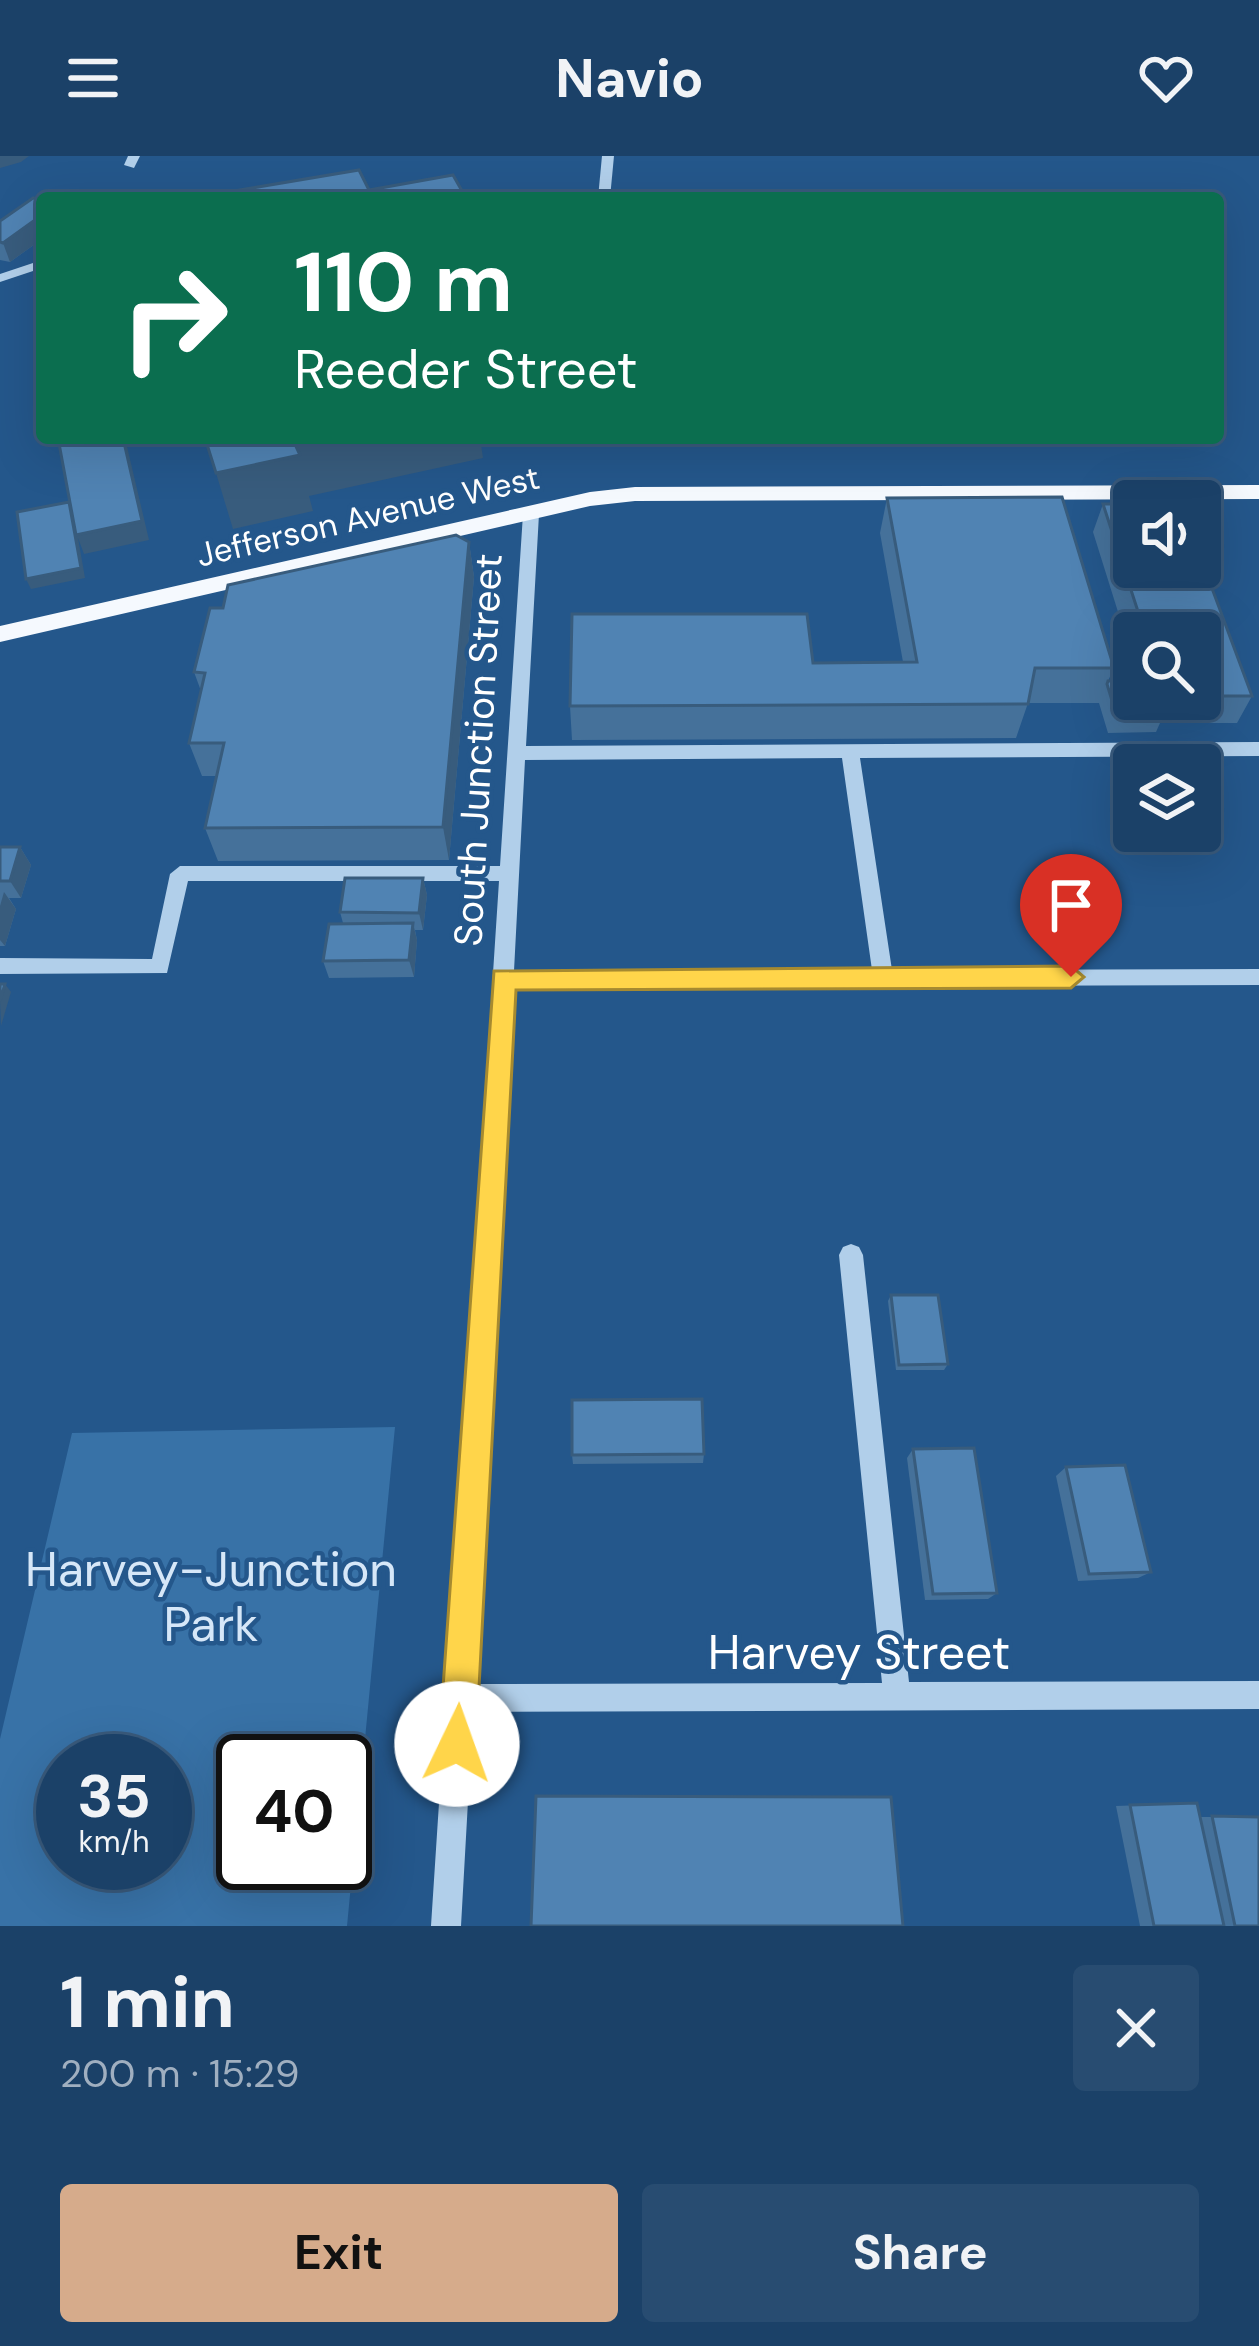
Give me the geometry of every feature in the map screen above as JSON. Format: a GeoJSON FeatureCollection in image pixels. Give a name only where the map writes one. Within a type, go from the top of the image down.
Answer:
{"type":"FeatureCollection","features":[{"type":"Feature","properties":{"kind":"main road","name":"Jefferson Avenue West"},"geometry":{"type":"LineString","coordinates":[[0,634],[590,499],[677,492],[1259,492]]}},
{"type":"Feature","properties":{"kind":"street"},"geometry":{"type":"LineString","coordinates":[[605,192],[608,156]]}},
{"type":"Feature","properties":{"kind":"street"},"geometry":{"type":"LineString","coordinates":[[0,278],[36,266]]}},
{"type":"Feature","properties":{"kind":"street","name":"South Junction Street"},"geometry":{"type":"LineString","coordinates":[[446,1926],[531,514]]}},
{"type":"Feature","properties":{"kind":"street"},"geometry":{"type":"LineString","coordinates":[[518,753],[1259,749]]}},
{"type":"Feature","properties":{"kind":"street"},"geometry":{"type":"LineString","coordinates":[[850,751],[883,978]]}},
{"type":"Feature","properties":{"kind":"street"},"geometry":{"type":"LineString","coordinates":[[0,966],[160,967],[180,874],[510,873]]}},
{"type":"Feature","properties":{"kind":"street"},"geometry":{"type":"LineString","coordinates":[[504,979],[1259,977]]}},
{"type":"Feature","properties":{"kind":"street"},"geometry":{"type":"LineString","coordinates":[[851,1255],[897,1696]]}},
{"type":"Feature","properties":{"kind":"street","name":"Harvey Street"},"geometry":{"type":"LineString","coordinates":[[460,1698],[1259,1695]]}},
{"type":"Feature","properties":{"kind":"green space","name":"Harvey-Junction Park"},"geometry":{"type":"Polygon","coordinates":[[[395,1427],[365,1734],[216,1734],[216,1890],[350,1890],[347,1926],[0,1926],[0,1739],[72,1433],[395,1427]]]}},
{"type":"Feature","properties":{"kind":"building"},"geometry":{"type":"Polygon","coordinates":[[[359,170],[369,190],[453,175],[463,192],[228,192],[359,170]]]}},
{"type":"Feature","properties":{"kind":"building"},"geometry":{"type":"Polygon","coordinates":[[[36,199],[36,219],[3,243],[0,221],[36,199]]]}},
{"type":"Feature","properties":{"kind":"building"},"geometry":{"type":"Polygon","coordinates":[[[59,444],[124,444],[142,521],[76,535],[59,444]]]}},
{"type":"Feature","properties":{"kind":"building"},"geometry":{"type":"Polygon","coordinates":[[[207,444],[295,444],[300,455],[216,473],[207,444]]]}},
{"type":"Feature","properties":{"kind":"building"},"geometry":{"type":"Polygon","coordinates":[[[1062,497],[1113,668],[1035,668],[1028,704],[570,706],[572,614],[807,614],[813,663],[917,662],[887,498],[1062,497]]]}},
{"type":"Feature","properties":{"kind":"building"},"geometry":{"type":"Polygon","coordinates":[[[69,502],[81,568],[26,579],[17,512],[69,502]]]}},
{"type":"Feature","properties":{"kind":"building"},"geometry":{"type":"Polygon","coordinates":[[[1103,504],[1113,504],[1113,535],[1103,504]]]}},
{"type":"Feature","properties":{"kind":"building"},"geometry":{"type":"Polygon","coordinates":[[[456,535],[469,542],[443,827],[205,828],[224,743],[189,743],[205,673],[194,672],[210,608],[223,608],[228,585],[456,535]]]}},
{"type":"Feature","properties":{"kind":"building"},"geometry":{"type":"Polygon","coordinates":[[[1130,588],[1212,588],[1221,612],[1138,612],[1130,588]]]}},
{"type":"Feature","properties":{"kind":"building"},"geometry":{"type":"Polygon","coordinates":[[[1221,613],[1252,696],[1221,693],[1221,613]]]}},
{"type":"Feature","properties":{"kind":"building"},"geometry":{"type":"Polygon","coordinates":[[[0,847],[20,847],[10,881],[0,881],[0,847]]]}},
{"type":"Feature","properties":{"kind":"building"},"geometry":{"type":"Polygon","coordinates":[[[345,878],[423,878],[419,913],[340,912],[345,878]]]}},
{"type":"Feature","properties":{"kind":"building"},"geometry":{"type":"Polygon","coordinates":[[[413,923],[409,960],[323,961],[329,924],[413,923]]]}},
{"type":"Feature","properties":{"kind":"building"},"geometry":{"type":"Polygon","coordinates":[[[891,1295],[938,1295],[948,1364],[899,1365],[891,1295]]]}},
{"type":"Feature","properties":{"kind":"building"},"geometry":{"type":"Polygon","coordinates":[[[702,1399],[704,1454],[572,1455],[572,1400],[702,1399]]]}},
{"type":"Feature","properties":{"kind":"building"},"geometry":{"type":"Polygon","coordinates":[[[974,1448],[997,1593],[933,1594],[913,1449],[974,1448]]]}},
{"type":"Feature","properties":{"kind":"building"},"geometry":{"type":"Polygon","coordinates":[[[1125,1465],[1151,1572],[1089,1574],[1066,1467],[1125,1465]]]}},
{"type":"Feature","properties":{"kind":"building"},"geometry":{"type":"Polygon","coordinates":[[[536,1796],[891,1797],[903,1926],[531,1926],[536,1796]]]}},
{"type":"Feature","properties":{"kind":"building"},"geometry":{"type":"Polygon","coordinates":[[[1197,1803],[1224,1926],[1154,1926],[1130,1805],[1197,1803]]]}},
{"type":"Feature","properties":{"kind":"building"},"geometry":{"type":"Polygon","coordinates":[[[1212,1816],[1259,1817],[1259,1926],[1235,1926],[1212,1816]]]}},
{"type":"Feature","properties":{"kind":"route"},"geometry":{"type":"LineString","coordinates":[[457,1744],[504,979],[1071,977]]}}]}
